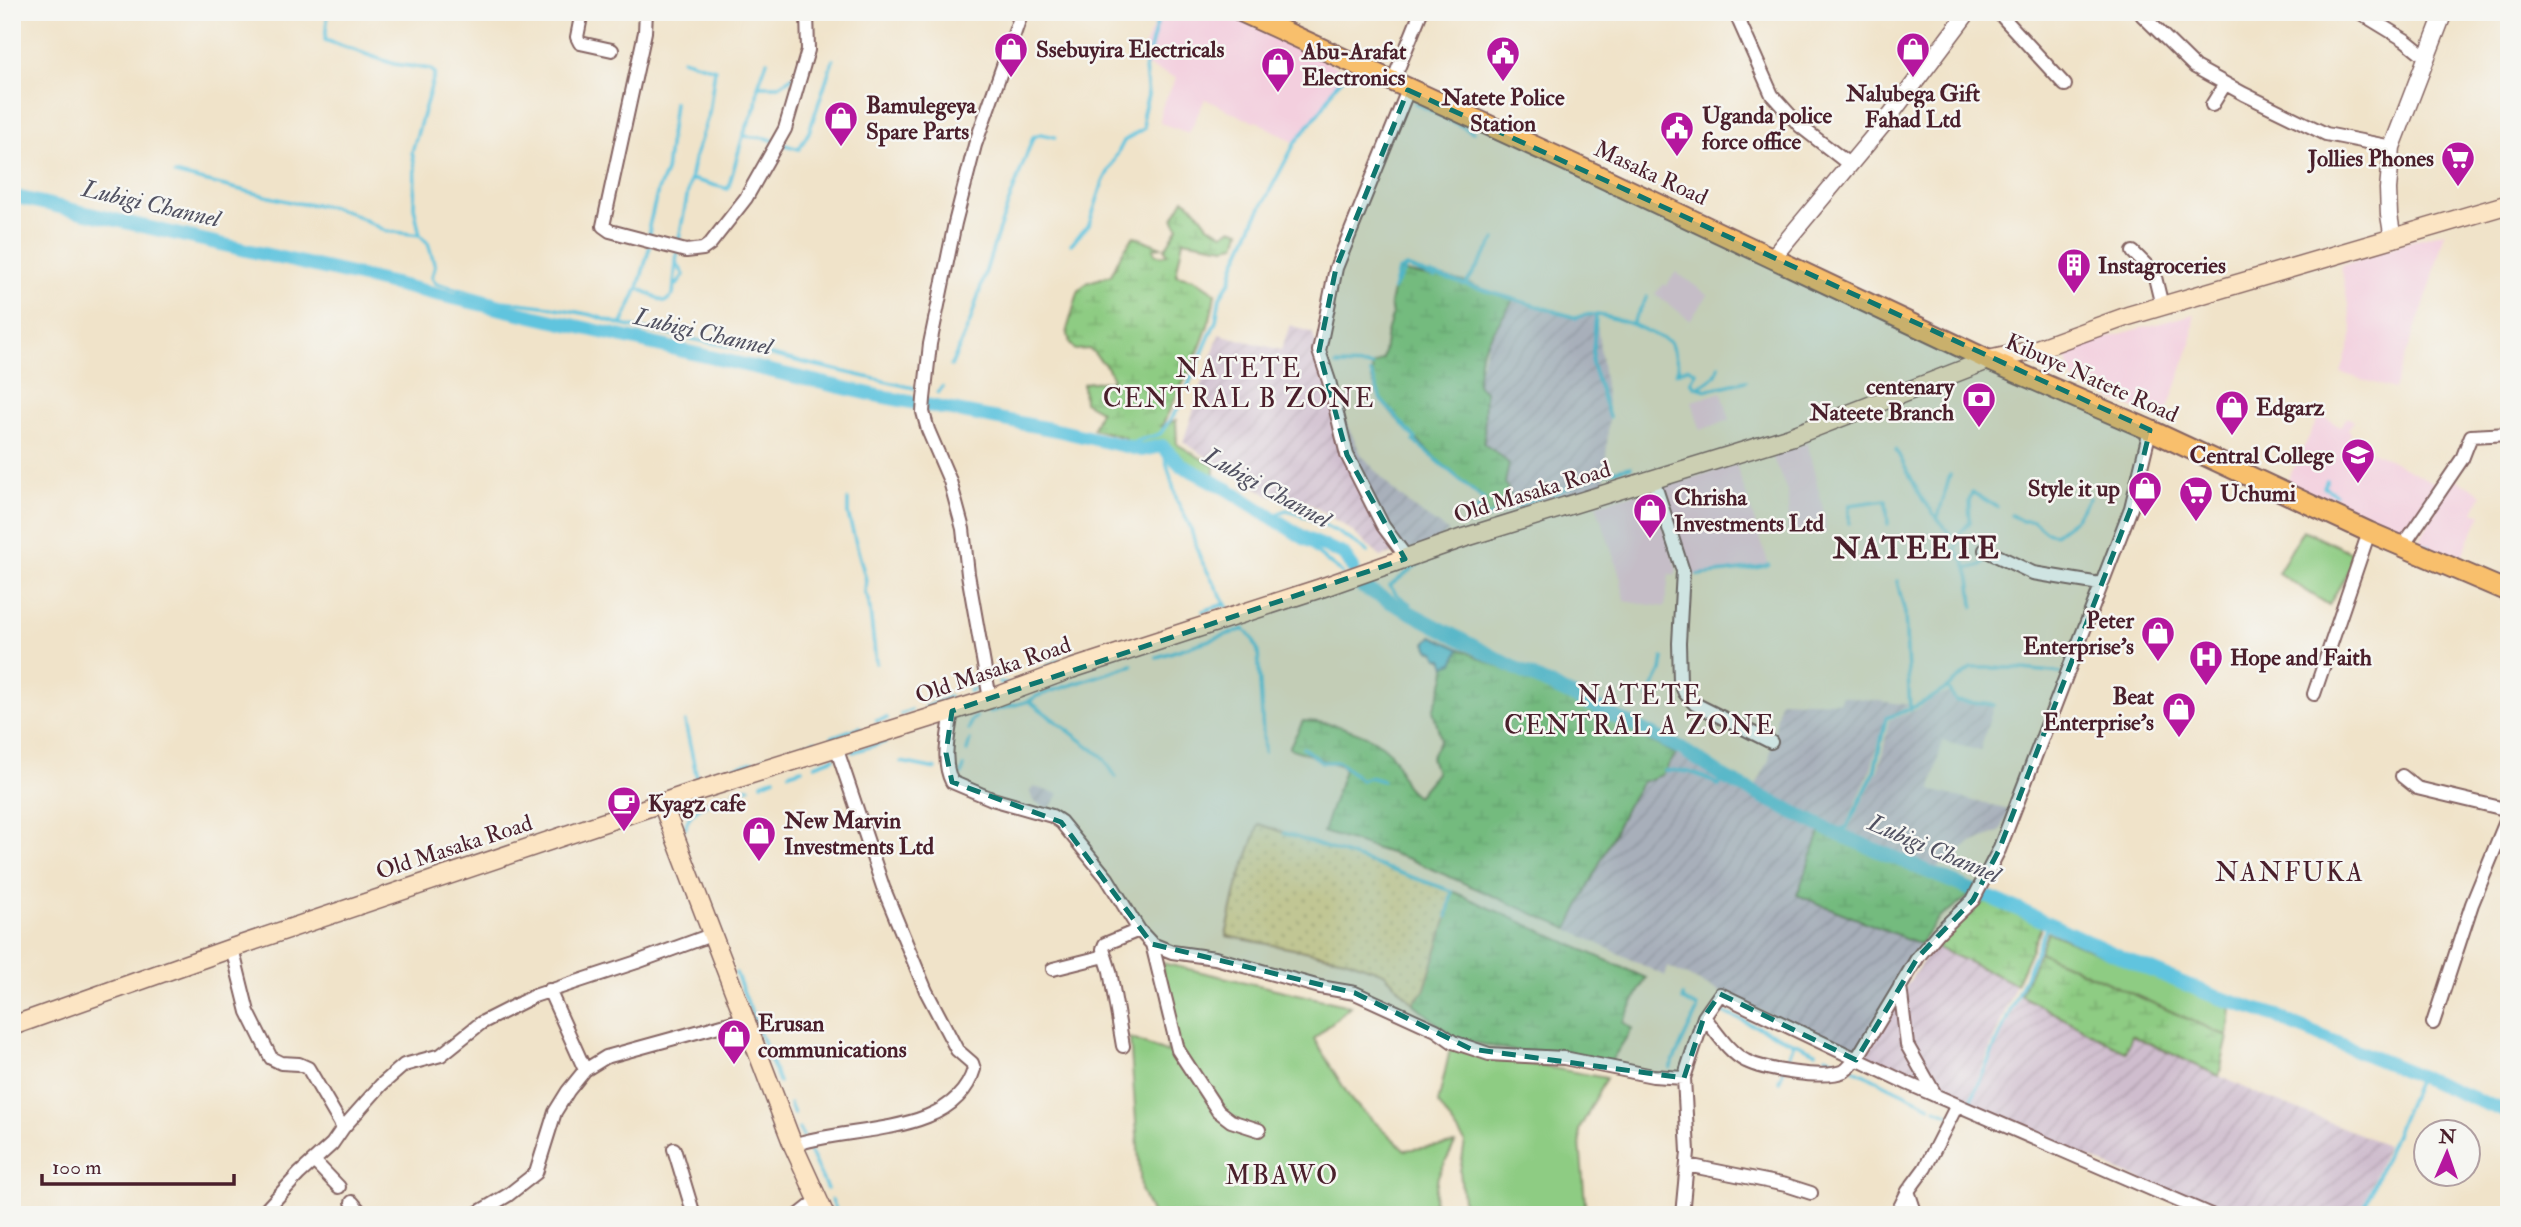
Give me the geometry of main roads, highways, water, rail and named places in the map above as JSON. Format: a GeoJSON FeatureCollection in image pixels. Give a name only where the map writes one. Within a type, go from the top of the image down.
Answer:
{"type":"FeatureCollection","features":[{"type":"Feature","properties":{"kind":"main road","name":"Masaka Road"},"geometry":{"type":"LineString","coordinates":[[1242,12],[1773,257]]}},
{"type":"Feature","properties":{"kind":"main road","name":"Old Masaka Road"},"geometry":{"type":"LineString","coordinates":[[12,1026],[232,948],[663,803],[990,699],[1071,669],[1407,558],[1790,437],[1988,360],[2034,350],[2162,306],[2509,204]]}},
{"type":"Feature","properties":{"kind":"main road","name":"Kibuye Natete Road"},"geometry":{"type":"LineString","coordinates":[[1773,257],[1988,360],[2150,430],[2369,532],[2509,592]]}},
{"type":"Feature","properties":{"kind":"main road"},"geometry":{"type":"LineString","coordinates":[[663,803],[793,1145],[821,1207]]}},
{"type":"Feature","properties":{"kind":"water"},"geometry":{"type":"Polygon","coordinates":[[[1432,636],[1460,649],[1453,663],[1446,666],[1443,659],[1429,650],[1426,643],[1432,636]]]}},
{"type":"Feature","properties":{"kind":"waterway"},"geometry":{"type":"LineString","coordinates":[[328,12],[325,40],[394,64],[430,69],[435,73],[412,152],[415,167],[414,207],[420,235]]}},
{"type":"Feature","properties":{"kind":"waterway"},"geometry":{"type":"LineString","coordinates":[[1071,244],[1089,225],[1103,182],[1124,141],[1144,128],[1143,114],[1148,95],[1145,68],[1160,12]]}},
{"type":"Feature","properties":{"kind":"waterway"},"geometry":{"type":"LineString","coordinates":[[678,244],[694,160],[709,113],[715,69],[682,59]]}},
{"type":"Feature","properties":{"kind":"waterway"},"geometry":{"type":"LineString","coordinates":[[782,144],[799,149],[809,132],[833,60]]}},
{"type":"Feature","properties":{"kind":"waterway"},"geometry":{"type":"LineString","coordinates":[[691,179],[728,189],[743,136],[756,105],[758,86],[767,61]]}},
{"type":"Feature","properties":{"kind":"waterway"},"geometry":{"type":"LineString","coordinates":[[1187,388],[1216,321],[1220,297],[1231,280],[1234,266],[1255,219],[1295,143],[1348,69]]}},
{"type":"Feature","properties":{"kind":"waterway"},"geometry":{"type":"LineString","coordinates":[[758,86],[779,86],[795,75]]}},
{"type":"Feature","properties":{"kind":"waterway"},"geometry":{"type":"LineString","coordinates":[[651,240],[649,226],[658,190],[666,172],[674,102]]}},
{"type":"Feature","properties":{"kind":"waterway"},"geometry":{"type":"LineString","coordinates":[[1415,103],[1473,132]]}},
{"type":"Feature","properties":{"kind":"waterway"},"geometry":{"type":"LineString","coordinates":[[951,366],[970,322],[998,232],[1033,137],[1041,134],[1055,137]]}},
{"type":"Feature","properties":{"kind":"waterway"},"geometry":{"type":"LineString","coordinates":[[743,136],[775,141]]}},
{"type":"Feature","properties":{"kind":"waterway"},"geometry":{"type":"LineString","coordinates":[[175,174],[295,203],[328,206],[351,213],[386,231],[420,235],[428,243],[435,266],[432,277],[435,283],[502,301],[592,315],[622,325],[914,388]]}},
{"type":"Feature","properties":{"kind":"waterway","name":"Lubigi Channel"},"geometry":{"type":"LineString","coordinates":[[12,196],[879,396],[1061,431],[1142,450],[1162,446],[1181,465],[1227,489],[1306,539],[1343,554],[1353,568]]}},
{"type":"Feature","properties":{"kind":"waterway"},"geometry":{"type":"LineString","coordinates":[[1466,284],[1495,240]]}},
{"type":"Feature","properties":{"kind":"waterway"},"geometry":{"type":"LineString","coordinates":[[622,324],[638,288],[650,246]]}},
{"type":"Feature","properties":{"kind":"waterway"},"geometry":{"type":"LineString","coordinates":[[638,288],[665,302],[673,295],[677,252]]}},
{"type":"Feature","properties":{"kind":"waterway"},"geometry":{"type":"LineString","coordinates":[[674,282],[677,285],[684,275],[676,262]]}},
{"type":"Feature","properties":{"kind":"waterway"},"geometry":{"type":"LineString","coordinates":[[1406,267],[1393,290],[1398,271],[1406,267],[1577,318],[1597,315],[1632,324],[1647,297]]}},
{"type":"Feature","properties":{"kind":"waterway"},"geometry":{"type":"LineString","coordinates":[[1596,316],[1592,364],[1609,417]]}},
{"type":"Feature","properties":{"kind":"waterway"},"geometry":{"type":"LineString","coordinates":[[1632,324],[1670,342],[1679,367],[1676,372],[1688,368],[1696,372],[1691,382],[1696,387],[1711,380],[1719,366]]}},
{"type":"Feature","properties":{"kind":"waterway"},"geometry":{"type":"LineString","coordinates":[[1336,365],[1372,366]]}},
{"type":"Feature","properties":{"kind":"waterway"},"geometry":{"type":"LineString","coordinates":[[1371,373],[1381,400],[1416,439],[1414,441],[1484,500],[1476,512],[1480,520]]}},
{"type":"Feature","properties":{"kind":"waterway"},"geometry":{"type":"LineString","coordinates":[[1697,387],[1707,390],[1746,381]]}},
{"type":"Feature","properties":{"kind":"waterway"},"geometry":{"type":"LineString","coordinates":[[938,393],[942,387]]}},
{"type":"Feature","properties":{"kind":"waterway"},"geometry":{"type":"LineString","coordinates":[[1123,445],[1160,434],[1179,407]]}},
{"type":"Feature","properties":{"kind":"waterway"},"geometry":{"type":"LineString","coordinates":[[1162,446],[1177,501],[1189,524],[1200,558],[1230,612]]}},
{"type":"Feature","properties":{"kind":"waterway"},"geometry":{"type":"LineString","coordinates":[[1896,450],[1923,500],[1957,543]]}},
{"type":"Feature","properties":{"kind":"waterway"},"geometry":{"type":"LineString","coordinates":[[1553,494],[1599,474],[1631,467]]}},
{"type":"Feature","properties":{"kind":"waterway"},"geometry":{"type":"LineString","coordinates":[[1938,517],[1950,475]]}},
{"type":"Feature","properties":{"kind":"waterway"},"geometry":{"type":"LineString","coordinates":[[2327,480],[2324,487],[2335,494]]}},
{"type":"Feature","properties":{"kind":"waterway"},"geometry":{"type":"LineString","coordinates":[[1973,607],[1967,569],[1955,551],[1960,533],[1970,522],[1969,502],[1972,492],[1997,507]]}},
{"type":"Feature","properties":{"kind":"waterway"},"geometry":{"type":"LineString","coordinates":[[1470,524],[1540,497]]}},
{"type":"Feature","properties":{"kind":"waterway"},"geometry":{"type":"LineString","coordinates":[[2011,515],[2022,521],[2033,521],[2046,532],[2055,534],[2075,519],[2089,498]]}},
{"type":"Feature","properties":{"kind":"waterway"},"geometry":{"type":"LineString","coordinates":[[848,500],[848,514],[866,580],[865,593],[869,602],[876,663]]}},
{"type":"Feature","properties":{"kind":"waterway"},"geometry":{"type":"LineString","coordinates":[[1849,523],[1849,505],[1886,500],[1888,524]]}},
{"type":"Feature","properties":{"kind":"waterway"},"geometry":{"type":"LineString","coordinates":[[1272,516],[1286,510],[1297,514],[1339,533],[1368,552]]}},
{"type":"Feature","properties":{"kind":"waterway"},"geometry":{"type":"LineString","coordinates":[[1306,539],[1315,552],[1342,573]]}},
{"type":"Feature","properties":{"kind":"waterway"},"geometry":{"type":"LineString","coordinates":[[2423,544],[2428,546]]}},
{"type":"Feature","properties":{"kind":"waterway"},"geometry":{"type":"LineString","coordinates":[[1967,569],[1981,565],[1990,555]]}},
{"type":"Feature","properties":{"kind":"waterway"},"geometry":{"type":"LineString","coordinates":[[1412,613],[1410,604],[1390,586],[1423,560]]}},
{"type":"Feature","properties":{"kind":"waterway"},"geometry":{"type":"LineString","coordinates":[[2458,560],[2467,563]]}},
{"type":"Feature","properties":{"kind":"waterway"},"geometry":{"type":"LineString","coordinates":[[1698,575],[1769,565]]}},
{"type":"Feature","properties":{"kind":"waterway"},"geometry":{"type":"LineString","coordinates":[[2484,570],[2489,572]]}},
{"type":"Feature","properties":{"kind":"waterway"},"geometry":{"type":"LineString","coordinates":[[2497,576],[2509,581]]}},
{"type":"Feature","properties":{"kind":"waterway"},"geometry":{"type":"LineString","coordinates":[[1897,581],[1905,613],[1910,710]]}},
{"type":"Feature","properties":{"kind":"waterway","name":"Lubigi Channel"},"geometry":{"type":"LineString","coordinates":[[1362,587],[1517,669],[1682,749],[1727,779],[1833,832],[2022,911],[2139,965],[2214,996],[2277,1016],[2509,1113]]}},
{"type":"Feature","properties":{"kind":"waterway"},"geometry":{"type":"LineString","coordinates":[[1203,611],[1225,604]]}},
{"type":"Feature","properties":{"kind":"waterway"},"geometry":{"type":"LineString","coordinates":[[1173,627],[1191,621]]}},
{"type":"Feature","properties":{"kind":"waterway"},"geometry":{"type":"LineString","coordinates":[[1157,657],[1244,629],[1253,639],[1258,651],[1264,752]]}},
{"type":"Feature","properties":{"kind":"waterway"},"geometry":{"type":"LineString","coordinates":[[1074,654],[1102,650]]}},
{"type":"Feature","properties":{"kind":"waterway"},"geometry":{"type":"LineString","coordinates":[[1648,697],[1661,671],[1663,658]]}},
{"type":"Feature","properties":{"kind":"waterway"},"geometry":{"type":"LineString","coordinates":[[1036,673],[1059,660]]}},
{"type":"Feature","properties":{"kind":"waterway"},"geometry":{"type":"LineString","coordinates":[[1029,701],[1132,665]]}},
{"type":"Feature","properties":{"kind":"waterway"},"geometry":{"type":"LineString","coordinates":[[1833,832],[1847,827],[1874,773],[1886,718],[1932,698],[1971,668],[2013,668],[2061,673]]}},
{"type":"Feature","properties":{"kind":"waterway"},"geometry":{"type":"LineString","coordinates":[[999,682],[1009,685]]}},
{"type":"Feature","properties":{"kind":"waterway"},"geometry":{"type":"LineString","coordinates":[[969,691],[979,687]]}},
{"type":"Feature","properties":{"kind":"waterway"},"geometry":{"type":"LineString","coordinates":[[1948,689],[1956,701],[1994,705]]}},
{"type":"Feature","properties":{"kind":"waterway"},"geometry":{"type":"LineString","coordinates":[[926,707],[949,697]]}},
{"type":"Feature","properties":{"kind":"waterway"},"geometry":{"type":"LineString","coordinates":[[989,712],[1029,701],[1102,756],[1116,777]]}},
{"type":"Feature","properties":{"kind":"waterway"},"geometry":{"type":"LineString","coordinates":[[901,714],[911,710]]}},
{"type":"Feature","properties":{"kind":"waterway"},"geometry":{"type":"LineString","coordinates":[[969,730],[971,721],[976,717]]}},
{"type":"Feature","properties":{"kind":"waterway"},"geometry":{"type":"LineString","coordinates":[[876,721],[887,718]]}},
{"type":"Feature","properties":{"kind":"waterway"},"geometry":{"type":"LineString","coordinates":[[685,722],[697,778],[753,762]]}},
{"type":"Feature","properties":{"kind":"waterway"},"geometry":{"type":"LineString","coordinates":[[832,737],[860,727]]}},
{"type":"Feature","properties":{"kind":"waterway"},"geometry":{"type":"LineString","coordinates":[[967,751],[970,740]]}},
{"type":"Feature","properties":{"kind":"waterway"},"geometry":{"type":"LineString","coordinates":[[764,758],[816,741]]}},
{"type":"Feature","properties":{"kind":"waterway"},"geometry":{"type":"LineString","coordinates":[[853,752],[885,742]]}},
{"type":"Feature","properties":{"kind":"waterway"},"geometry":{"type":"LineString","coordinates":[[1303,748],[1322,762],[1339,762],[1361,780],[1369,777],[1383,781]]}},
{"type":"Feature","properties":{"kind":"waterway"},"geometry":{"type":"LineString","coordinates":[[815,765],[834,758]]}},
{"type":"Feature","properties":{"kind":"waterway"},"geometry":{"type":"LineString","coordinates":[[901,762],[936,769]]}},
{"type":"Feature","properties":{"kind":"waterway"},"geometry":{"type":"LineString","coordinates":[[962,774],[964,767]]}},
{"type":"Feature","properties":{"kind":"waterway"},"geometry":{"type":"LineString","coordinates":[[789,773],[802,769]]}},
{"type":"Feature","properties":{"kind":"waterway"},"geometry":{"type":"LineString","coordinates":[[1665,771],[1693,773],[1719,786],[1723,776]]}},
{"type":"Feature","properties":{"kind":"waterway"},"geometry":{"type":"LineString","coordinates":[[762,783],[775,778]]}},
{"type":"Feature","properties":{"kind":"waterway"},"geometry":{"type":"LineString","coordinates":[[734,792],[749,787]]}},
{"type":"Feature","properties":{"kind":"waterway"},"geometry":{"type":"LineString","coordinates":[[686,828],[694,812],[723,795]]}},
{"type":"Feature","properties":{"kind":"waterway"},"geometry":{"type":"LineString","coordinates":[[1284,833],[1452,891],[1447,917]]}},
{"type":"Feature","properties":{"kind":"waterway"},"geometry":{"type":"LineString","coordinates":[[1971,1101],[2048,924]]}},
{"type":"Feature","properties":{"kind":"waterway"},"geometry":{"type":"LineString","coordinates":[[736,973],[779,1082]]}},
{"type":"Feature","properties":{"kind":"waterway"},"geometry":{"type":"LineString","coordinates":[[1670,1068],[1697,1011],[1697,1007],[1683,1000],[1683,996]]}},
{"type":"Feature","properties":{"kind":"waterway"},"geometry":{"type":"LineString","coordinates":[[1713,1017],[1722,1012],[1816,1052]]}},
{"type":"Feature","properties":{"kind":"waterway"},"geometry":{"type":"LineString","coordinates":[[1779,1081],[1794,1043]]}},
{"type":"Feature","properties":{"kind":"waterway"},"geometry":{"type":"LineString","coordinates":[[1826,1056],[1847,1066]]}},
{"type":"Feature","properties":{"kind":"waterway"},"geometry":{"type":"LineString","coordinates":[[1854,1069],[1930,1106]]}},
{"type":"Feature","properties":{"kind":"waterway"},"geometry":{"type":"LineString","coordinates":[[2361,1215],[2419,1077]]}},
{"type":"Feature","properties":{"kind":"waterway"},"geometry":{"type":"LineString","coordinates":[[790,1104],[794,1114]]}},
{"type":"Feature","properties":{"kind":"waterway"},"geometry":{"type":"LineString","coordinates":[[1936,1109],[1950,1115]]}},
{"type":"Feature","properties":{"kind":"waterway"},"geometry":{"type":"LineString","coordinates":[[799,1129],[803,1136]]}},
{"type":"Feature","properties":{"kind":"waterway"},"geometry":{"type":"LineString","coordinates":[[807,1146],[827,1189]]}},
{"type":"Feature","properties":{"kind":"waterway"},"geometry":{"type":"LineString","coordinates":[[805,1195],[809,1203]]}},
{"type":"Feature","properties":{"kind":"waterway"},"geometry":{"type":"LineString","coordinates":[[832,1200],[838,1215]]}},
{"type":"Feature","properties":{"kind":"place","name":"Ssebuyira Electricals"},"geometry":{"type":"Point","coordinates":[1011,79]}},
{"type":"Feature","properties":{"kind":"place","name":"Nalubega Gift Fahad Ltd"},"geometry":{"type":"Point","coordinates":[1913,79]}},
{"type":"Feature","properties":{"kind":"place","name":"Natete Police Station"},"geometry":{"type":"Point","coordinates":[1503,83]}},
{"type":"Feature","properties":{"kind":"place","name":"Abu-Arafat Electronics"},"geometry":{"type":"Point","coordinates":[1278,94]}},
{"type":"Feature","properties":{"kind":"place","name":"Bamulegeya Spare Parts"},"geometry":{"type":"Point","coordinates":[841,148]}},
{"type":"Feature","properties":{"kind":"place","name":"Uganda police force office"},"geometry":{"type":"Point","coordinates":[1677,158]}},
{"type":"Feature","properties":{"kind":"place","name":"Jollies Phones"},"geometry":{"type":"Point","coordinates":[2458,188]}},
{"type":"Feature","properties":{"kind":"place","name":"Instagroceries"},"geometry":{"type":"Point","coordinates":[2074,295]}},
{"type":"Feature","properties":{"kind":"place","name":"centenary Nateete Branch"},"geometry":{"type":"Point","coordinates":[1979,429]}},
{"type":"Feature","properties":{"kind":"place","name":"Edgarz"},"geometry":{"type":"Point","coordinates":[2232,437]}},
{"type":"Feature","properties":{"kind":"place","name":"Central College"},"geometry":{"type":"Point","coordinates":[2358,485]}},
{"type":"Feature","properties":{"kind":"place","name":"Style it up"},"geometry":{"type":"Point","coordinates":[2145,518]}},
{"type":"Feature","properties":{"kind":"place","name":"Uchumi"},"geometry":{"type":"Point","coordinates":[2196,523]}},
{"type":"Feature","properties":{"kind":"place","name":"Chrisha Investments Ltd"},"geometry":{"type":"Point","coordinates":[1650,540]}},
{"type":"Feature","properties":{"kind":"place","name":"Peter Enterprise's"},"geometry":{"type":"Point","coordinates":[2158,663]}},
{"type":"Feature","properties":{"kind":"place","name":"Hope and Faith"},"geometry":{"type":"Point","coordinates":[2206,687]}},
{"type":"Feature","properties":{"kind":"place","name":"Beat Enterprise's"},"geometry":{"type":"Point","coordinates":[2179,739]}},
{"type":"Feature","properties":{"kind":"place","name":"Kyagz cafe"},"geometry":{"type":"Point","coordinates":[624,833]}},
{"type":"Feature","properties":{"kind":"place","name":"New Marvin Investments Ltd"},"geometry":{"type":"Point","coordinates":[759,863]}},
{"type":"Feature","properties":{"kind":"place","name":"Erusan communications"},"geometry":{"type":"Point","coordinates":[734,1066]}},
{"type":"Feature","properties":{"kind":"district","name":"NATETE CENTRAL B ZONE"},"geometry":{"type":"Point","coordinates":[1239,384]}},
{"type":"Feature","properties":{"kind":"district","name":"NATEETE"},"geometry":{"type":"Point","coordinates":[1917,548]}},
{"type":"Feature","properties":{"kind":"district","name":"NATETE CENTRAL A ZONE"},"geometry":{"type":"Point","coordinates":[1640,711]}},
{"type":"Feature","properties":{"kind":"district","name":"NANFUKA"},"geometry":{"type":"Point","coordinates":[2290,873]}},
{"type":"Feature","properties":{"kind":"district","name":"MBAWO"},"geometry":{"type":"Point","coordinates":[1282,1176]}}]}
